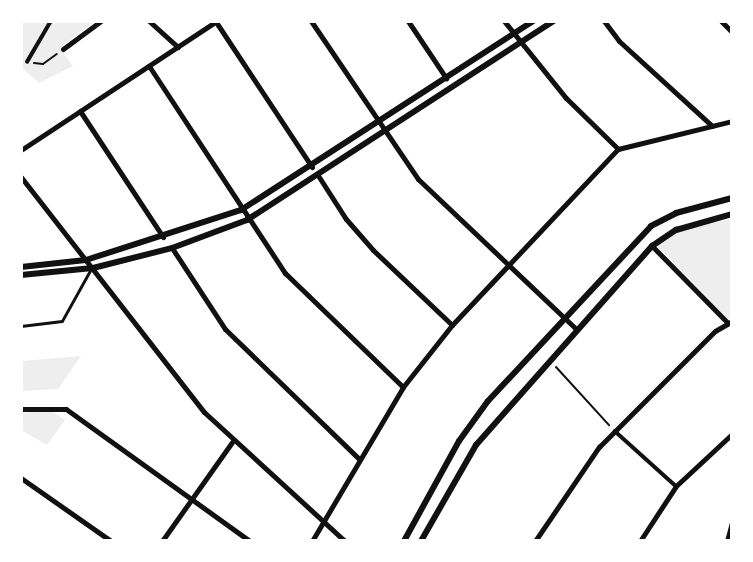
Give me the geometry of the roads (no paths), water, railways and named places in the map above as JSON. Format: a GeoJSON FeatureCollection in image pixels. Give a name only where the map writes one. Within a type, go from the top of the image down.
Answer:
{"type":"FeatureCollection","features":[{"type":"Feature","properties":{"kind":"street"},"geometry":{"type":"LineString","coordinates":[[27,62],[51,21]]}},
{"type":"Feature","properties":{"kind":"street"},"geometry":{"type":"LineString","coordinates":[[63,50],[101,21]]}},
{"type":"Feature","properties":{"kind":"street"},"geometry":{"type":"LineString","coordinates":[[149,21],[178,47]]}},
{"type":"Feature","properties":{"kind":"street"},"geometry":{"type":"LineString","coordinates":[[311,21],[418,179],[576,329]]}},
{"type":"Feature","properties":{"kind":"street"},"geometry":{"type":"LineString","coordinates":[[408,21],[446,78]]}},
{"type":"Feature","properties":{"kind":"street"},"geometry":{"type":"LineString","coordinates":[[504,21],[519,44],[618,149]]}},
{"type":"Feature","properties":{"kind":"street"},"geometry":{"type":"LineString","coordinates":[[21,275],[37,269],[86,260],[241,210],[533,21]]}},
{"type":"Feature","properties":{"kind":"street"},"geometry":{"type":"LineString","coordinates":[[21,267],[93,268],[172,248],[247,220],[319,177],[554,21]]}},
{"type":"Feature","properties":{"kind":"street"},"geometry":{"type":"LineString","coordinates":[[604,21],[619,41],[712,126]]}},
{"type":"Feature","properties":{"kind":"street"},"geometry":{"type":"LineString","coordinates":[[721,21],[732,32]]}},
{"type":"Feature","properties":{"kind":"street"},"geometry":{"type":"LineString","coordinates":[[21,149],[217,22],[312,166]]}},
{"type":"Feature","properties":{"kind":"street"},"geometry":{"type":"LineString","coordinates":[[149,66],[247,220],[309,301],[403,387]]}},
{"type":"Feature","properties":{"kind":"street"},"geometry":{"type":"LineString","coordinates":[[80,111],[163,237]]}},
{"type":"Feature","properties":{"kind":"street"},"geometry":{"type":"LineString","coordinates":[[312,541],[403,387],[452,325],[618,149],[732,121]]}},
{"type":"Feature","properties":{"kind":"street"},"geometry":{"type":"LineString","coordinates":[[21,177],[232,442],[345,541]]}},
{"type":"Feature","properties":{"kind":"street"},"geometry":{"type":"LineString","coordinates":[[319,177],[355,230],[452,325]]}},
{"type":"Feature","properties":{"kind":"street"},"geometry":{"type":"LineString","coordinates":[[404,541],[481,411],[651,226],[669,215],[732,198]]}},
{"type":"Feature","properties":{"kind":"street"},"geometry":{"type":"LineString","coordinates":[[421,541],[476,445],[549,359],[652,246],[676,230],[732,214]]}},
{"type":"Feature","properties":{"kind":"street"},"geometry":{"type":"LineString","coordinates":[[535,541],[581,470],[614,430],[730,321],[652,246]]}},
{"type":"Feature","properties":{"kind":"street"},"geometry":{"type":"LineString","coordinates":[[172,248],[225,329],[359,459]]}},
{"type":"Feature","properties":{"kind":"street"},"geometry":{"type":"LineString","coordinates":[[21,409],[66,409],[250,541]]}},
{"type":"Feature","properties":{"kind":"street"},"geometry":{"type":"LineString","coordinates":[[614,430],[676,486]]}},
{"type":"Feature","properties":{"kind":"street"},"geometry":{"type":"LineString","coordinates":[[640,541],[676,486],[732,434]]}},
{"type":"Feature","properties":{"kind":"street"},"geometry":{"type":"LineString","coordinates":[[162,541],[232,442]]}},
{"type":"Feature","properties":{"kind":"street"},"geometry":{"type":"LineString","coordinates":[[21,478],[111,541]]}},
{"type":"Feature","properties":{"kind":"street"},"geometry":{"type":"LineString","coordinates":[[727,541],[732,522]]}},
{"type":"Feature","properties":{"kind":"lane"},"geometry":{"type":"LineString","coordinates":[[21,326],[62,321],[93,268]]}}]}
